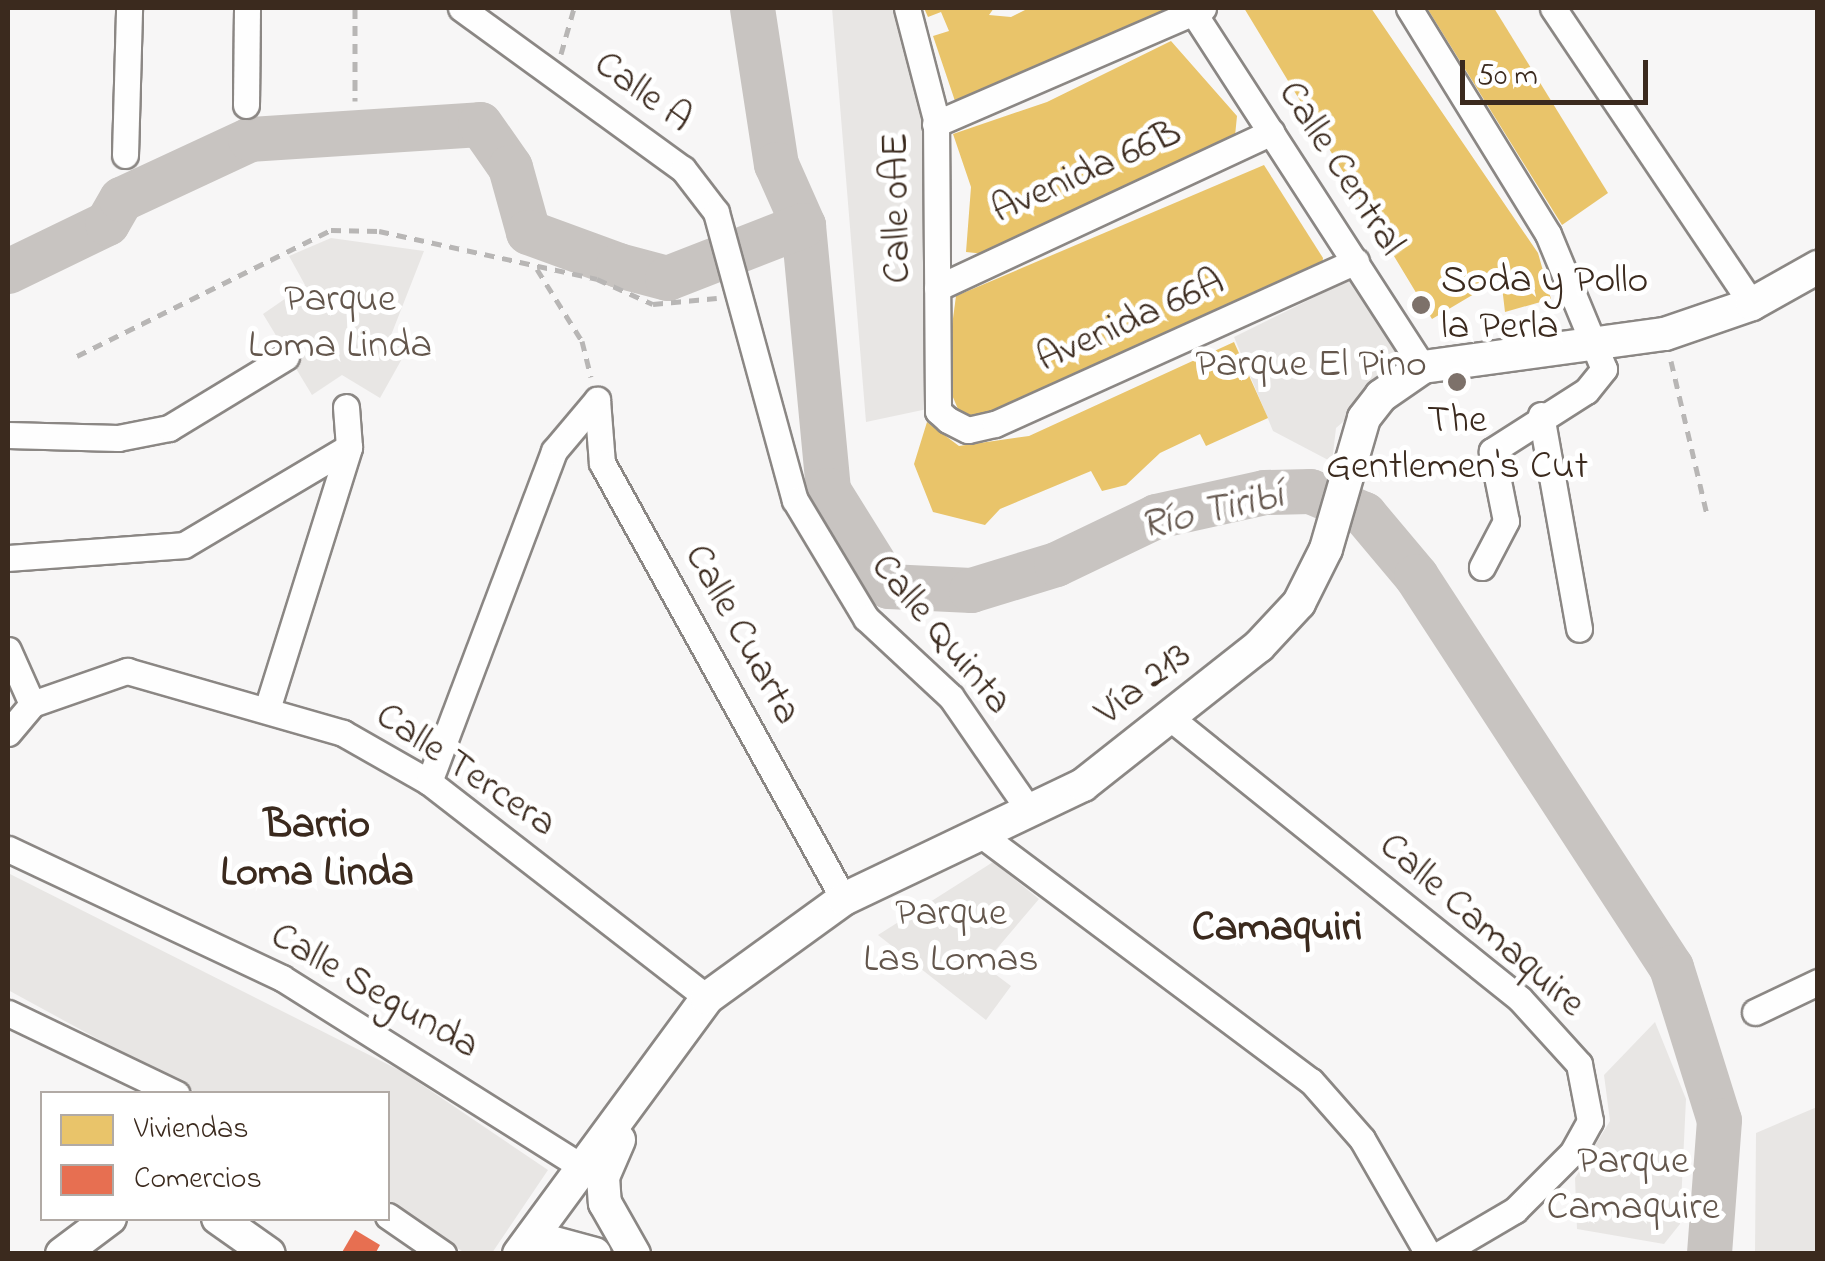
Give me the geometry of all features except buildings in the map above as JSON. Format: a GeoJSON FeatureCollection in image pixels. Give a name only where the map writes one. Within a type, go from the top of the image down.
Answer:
{"type":"FeatureCollection","features":[{"type":"Feature","properties":{"kind":"main road","name":"Vía 213"},"geometry":{"type":"LineString","coordinates":[[525,1245],[707,998],[844,899],[1083,785],[1172,720],[1299,603],[1326,549],[1354,448],[1381,396],[1423,368],[1665,334],[1752,304],[1818,267]]}},
{"type":"Feature","properties":{"kind":"main road"},"geometry":{"type":"LineString","coordinates":[[617,1250],[603,1177],[642,1085]]}},
{"type":"Feature","properties":{"kind":"main road"},"geometry":{"type":"LineString","coordinates":[[584,1168],[595,1210],[617,1250]]}},
{"type":"Feature","properties":{"kind":"main road"},"geometry":{"type":"LineString","coordinates":[[62,1254],[106,1221]]}},
{"type":"Feature","properties":{"kind":"main road"},"geometry":{"type":"LineString","coordinates":[[222,1221],[269,1254]]}},
{"type":"Feature","properties":{"kind":"main road"},"geometry":{"type":"LineString","coordinates":[[525,1245],[617,1250]]}},
{"type":"Feature","properties":{"kind":"street"},"geometry":{"type":"LineString","coordinates":[[125,155],[129,8]]}},
{"type":"Feature","properties":{"kind":"street"},"geometry":{"type":"LineString","coordinates":[[246,105],[247,8]]}},
{"type":"Feature","properties":{"kind":"street","name":"Calle A"},"geometry":{"type":"LineString","coordinates":[[461,8],[683,169],[716,212],[736,283]]}},
{"type":"Feature","properties":{"kind":"street","name":"Calle 0AE"},"geometry":{"type":"LineString","coordinates":[[907,8],[935,124],[938,411]]}},
{"type":"Feature","properties":{"kind":"street"},"geometry":{"type":"LineString","coordinates":[[1409,8],[1548,234],[1600,343],[1600,380],[1541,415],[1492,451],[1506,521],[1482,567]]}},
{"type":"Feature","properties":{"kind":"street"},"geometry":{"type":"LineString","coordinates":[[1553,8],[1752,304]]}},
{"type":"Feature","properties":{"kind":"street"},"geometry":{"type":"LineString","coordinates":[[935,124],[1198,10]]}},
{"type":"Feature","properties":{"kind":"street","name":"Calle Central"},"geometry":{"type":"LineString","coordinates":[[1198,10],[1271,132],[1423,368]]}},
{"type":"Feature","properties":{"kind":"street","name":"Avenida 66B"},"geometry":{"type":"LineString","coordinates":[[936,288],[1271,132]]}},
{"type":"Feature","properties":{"kind":"street","name":"Avenida 66A"},"geometry":{"type":"LineString","coordinates":[[938,411],[978,430],[1356,262]]}},
{"type":"Feature","properties":{"kind":"street","name":"Calle Quinta"},"geometry":{"type":"LineString","coordinates":[[736,283],[795,500],[866,618],[950,698],[1029,810]]}},
{"type":"Feature","properties":{"kind":"street"},"geometry":{"type":"LineString","coordinates":[[8,435],[118,438],[169,428],[286,357]]}},
{"type":"Feature","properties":{"kind":"street"},"geometry":{"type":"LineString","coordinates":[[429,782],[554,451],[597,400]]}},
{"type":"Feature","properties":{"kind":"street","name":"Calle Cuarta"},"geometry":{"type":"LineString","coordinates":[[597,400],[602,463],[844,899]]}},
{"type":"Feature","properties":{"kind":"street"},"geometry":{"type":"LineString","coordinates":[[268,706],[349,448],[346,407]]}},
{"type":"Feature","properties":{"kind":"street"},"geometry":{"type":"LineString","coordinates":[[1541,415],[1579,629]]}},
{"type":"Feature","properties":{"kind":"street"},"geometry":{"type":"LineString","coordinates":[[8,558],[184,545],[349,448]]}},
{"type":"Feature","properties":{"kind":"street"},"geometry":{"type":"LineString","coordinates":[[8,650],[32,704],[8,733]]}},
{"type":"Feature","properties":{"kind":"street","name":"Calle Tercera"},"geometry":{"type":"LineString","coordinates":[[32,704],[127,672],[268,706],[343,733],[429,782],[707,998]]}},
{"type":"Feature","properties":{"kind":"street","name":"Calle Camaquire"},"geometry":{"type":"LineString","coordinates":[[1172,720],[1520,999],[1580,1064],[1590,1121],[1572,1153],[1515,1210],[1440,1254]]}},
{"type":"Feature","properties":{"kind":"street"},"geometry":{"type":"LineString","coordinates":[[979,833],[1311,1081],[1362,1139],[1428,1254]]}},
{"type":"Feature","properties":{"kind":"street","name":"Calle Segunda"},"geometry":{"type":"LineString","coordinates":[[8,849],[282,978],[584,1168]]}},
{"type":"Feature","properties":{"kind":"street"},"geometry":{"type":"LineString","coordinates":[[1756,1012],[1818,982]]}},
{"type":"Feature","properties":{"kind":"street"},"geometry":{"type":"LineString","coordinates":[[8,1012],[171,1091]]}},
{"type":"Feature","properties":{"kind":"street"},"geometry":{"type":"LineString","coordinates":[[390,1217],[443,1254]]}},
{"type":"Feature","properties":{"kind":"path"},"geometry":{"type":"LineString","coordinates":[[355,8],[355,101]]}},
{"type":"Feature","properties":{"kind":"path"},"geometry":{"type":"LineString","coordinates":[[556,76],[574,8]]}},
{"type":"Feature","properties":{"kind":"path"},"geometry":{"type":"LineString","coordinates":[[77,356],[331,230],[379,231],[597,279],[653,304],[685,308],[736,283]]}},
{"type":"Feature","properties":{"kind":"path"},"geometry":{"type":"LineString","coordinates":[[537,268],[582,341],[597,400]]}},
{"type":"Feature","properties":{"kind":"path"},"geometry":{"type":"LineString","coordinates":[[1676,381],[1706,514]]}},
{"type":"Feature","properties":{"kind":"green space"},"geometry":{"type":"Polygon","coordinates":[[[832,8],[898,8],[927,123],[932,408],[866,422],[832,8]]]}},
{"type":"Feature","properties":{"kind":"green space","name":"Parque Loma Linda"},"geometry":{"type":"Polygon","coordinates":[[[331,238],[424,251],[388,343],[408,348],[380,398],[342,375],[312,395],[263,314],[305,285],[289,256],[331,238]]]}},
{"type":"Feature","properties":{"kind":"green space","name":"Parque El Pino"},"geometry":{"type":"Polygon","coordinates":[[[1351,279],[1407,366],[1336,428],[1332,462],[1273,431],[1234,337],[1351,279]]]}},
{"type":"Feature","properties":{"kind":"green space","name":"Parque Las Lomas"},"geometry":{"type":"Polygon","coordinates":[[[993,862],[1039,899],[983,965],[1011,986],[986,1020],[878,935],[993,862]]]}},
{"type":"Feature","properties":{"kind":"green space"},"geometry":{"type":"Polygon","coordinates":[[[8,873],[403,1072],[548,1170],[492,1253],[465,1253],[390,1204],[390,1091],[193,1091],[8,990],[8,873]]]}},
{"type":"Feature","properties":{"kind":"green space","name":"Parque Camaquire"},"geometry":{"type":"Polygon","coordinates":[[[1655,1022],[1686,1099],[1680,1224],[1664,1244],[1577,1229],[1575,1178],[1610,1121],[1604,1075],[1655,1022]]]}},
{"type":"Feature","properties":{"kind":"green space"},"geometry":{"type":"Polygon","coordinates":[[[1817,1107],[1817,1253],[1755,1253],[1756,1133],[1817,1107]]]}},
{"type":"Feature","properties":{"kind":"waterway","name":"Río Tiribí"},"geometry":{"type":"LineString","coordinates":[[752,8],[776,164],[803,225],[828,490],[888,586],[971,590],[1056,564],[1156,516],[1264,492],[1310,491],[1364,514],[1416,576],[1671,967],[1719,1120],[1709,1254]]}},
{"type":"Feature","properties":{"kind":"waterway"},"geometry":{"type":"LineString","coordinates":[[8,271],[107,223],[121,199],[250,139],[480,124],[510,167],[528,232],[618,265],[667,278],[803,225]]}},
{"type":"Feature","properties":{"kind":"place","name":"Soda y Pollo la Perla"},"geometry":{"type":"Point","coordinates":[1421,305]}},
{"type":"Feature","properties":{"kind":"place","name":"The Gentlemen's Cut"},"geometry":{"type":"Point","coordinates":[1457,382]}},
{"type":"Feature","properties":{"kind":"district","name":"Barrio Loma Linda"},"geometry":{"type":"Point","coordinates":[317,850]}},
{"type":"Feature","properties":{"kind":"district","name":"Camaquiri"},"geometry":{"type":"Point","coordinates":[1277,929]}}]}
